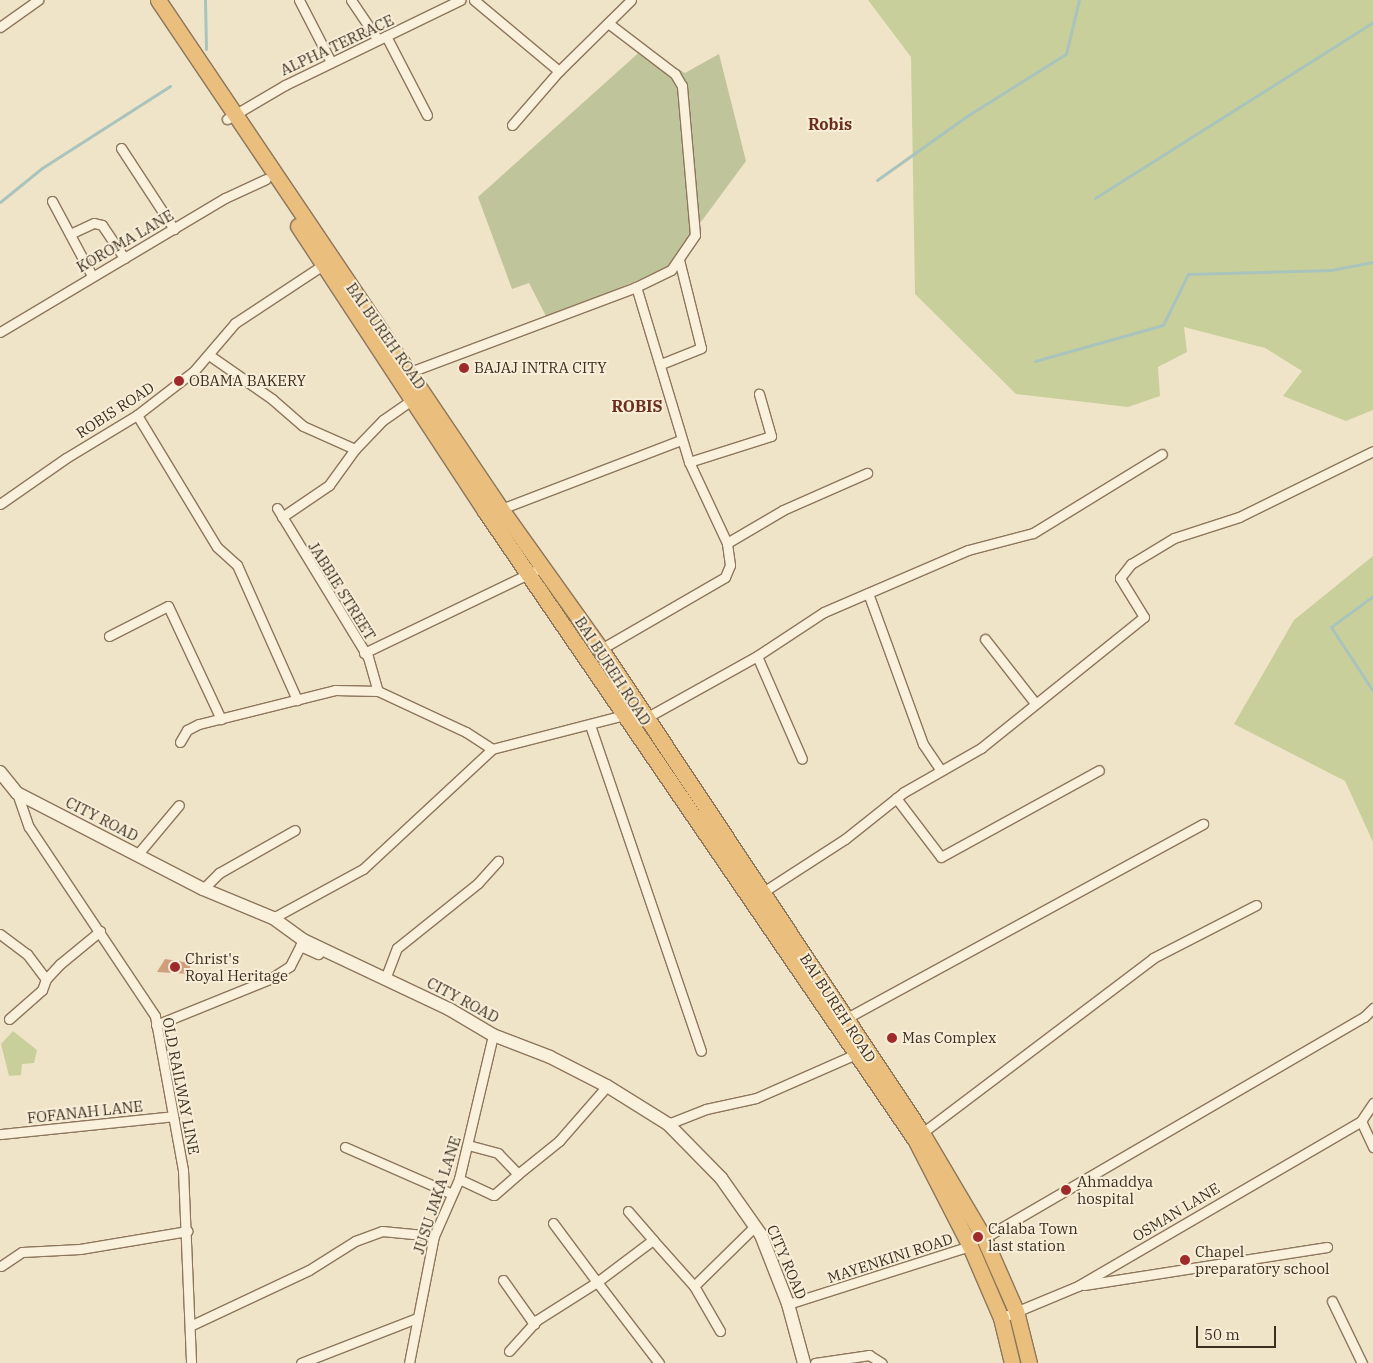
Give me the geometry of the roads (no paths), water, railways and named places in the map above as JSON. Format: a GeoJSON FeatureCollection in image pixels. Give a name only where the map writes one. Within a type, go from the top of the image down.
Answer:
{"type":"FeatureCollection","features":[{"type":"Feature","properties":{"kind":"highway","name":"BAI BUREH ROAD"},"geometry":{"type":"LineString","coordinates":[[148,0],[419,395],[601,649],[644,719],[763,892],[922,1133],[984,1238],[1016,1311],[1029,1363]]}},
{"type":"Feature","properties":{"kind":"highway","name":"BAI BUREH ROAD"},"geometry":{"type":"LineString","coordinates":[[158,0],[266,179],[410,372],[419,395],[529,575],[854,1055],[916,1141],[970,1246],[1001,1318],[1012,1363]]}},
{"type":"Feature","properties":{"kind":"main road","name":"CITY ROAD"},"geometry":{"type":"LineString","coordinates":[[0,772],[17,794],[203,888],[273,918],[302,943],[385,979],[493,1035],[550,1057],[607,1086],[668,1124],[721,1178],[755,1226],[788,1304],[804,1363]]}},
{"type":"Feature","properties":{"kind":"street"},"geometry":{"type":"LineString","coordinates":[[0,28],[38,0]]}},
{"type":"Feature","properties":{"kind":"street"},"geometry":{"type":"LineString","coordinates":[[299,0],[331,62]]}},
{"type":"Feature","properties":{"kind":"street"},"geometry":{"type":"LineString","coordinates":[[351,0],[382,38],[427,115]]}},
{"type":"Feature","properties":{"kind":"street","name":"ALPHA TERRACE"},"geometry":{"type":"LineString","coordinates":[[230,117],[331,62],[460,0]]}},
{"type":"Feature","properties":{"kind":"street"},"geometry":{"type":"LineString","coordinates":[[474,0],[559,71]]}},
{"type":"Feature","properties":{"kind":"street"},"geometry":{"type":"LineString","coordinates":[[512,125],[559,71],[632,0]]}},
{"type":"Feature","properties":{"kind":"street"},"geometry":{"type":"LineString","coordinates":[[410,372],[636,287],[671,270],[694,235],[685,96],[675,74],[608,23]]}},
{"type":"Feature","properties":{"kind":"street"},"geometry":{"type":"LineString","coordinates":[[121,148],[174,229]]}},
{"type":"Feature","properties":{"kind":"street","name":"KOROMA LANE"},"geometry":{"type":"LineString","coordinates":[[0,332],[92,276],[266,179]]}},
{"type":"Feature","properties":{"kind":"street"},"geometry":{"type":"LineString","coordinates":[[52,201],[92,276]]}},
{"type":"Feature","properties":{"kind":"street"},"geometry":{"type":"LineString","coordinates":[[70,234],[94,223],[102,225],[124,258]]}},
{"type":"Feature","properties":{"kind":"street"},"geometry":{"type":"LineString","coordinates":[[661,364],[701,348],[679,260]]}},
{"type":"Feature","properties":{"kind":"street","name":"ROBIS ROAD"},"geometry":{"type":"LineString","coordinates":[[0,504],[66,458],[138,415],[209,355],[235,323],[328,261]]}},
{"type":"Feature","properties":{"kind":"street"},"geometry":{"type":"LineString","coordinates":[[601,649],[725,577],[730,565],[727,543],[688,462],[661,364],[636,287]]}},
{"type":"Feature","properties":{"kind":"street"},"geometry":{"type":"LineString","coordinates":[[209,355],[272,399],[303,426],[355,449]]}},
{"type":"Feature","properties":{"kind":"street"},"geometry":{"type":"LineString","coordinates":[[688,462],[770,436],[759,394]]}},
{"type":"Feature","properties":{"kind":"street"},"geometry":{"type":"LineString","coordinates":[[282,517],[329,485],[355,449],[383,420],[419,395]]}},
{"type":"Feature","properties":{"kind":"street"},"geometry":{"type":"LineString","coordinates":[[138,415],[217,548],[237,565],[297,700]]}},
{"type":"Feature","properties":{"kind":"street"},"geometry":{"type":"LineString","coordinates":[[501,509],[681,440]]}},
{"type":"Feature","properties":{"kind":"street"},"geometry":{"type":"LineString","coordinates":[[763,892],[845,839],[896,798],[981,748],[1144,617],[1120,578],[1131,564],[1174,538],[1239,517],[1373,451]]}},
{"type":"Feature","properties":{"kind":"street"},"geometry":{"type":"LineString","coordinates":[[644,719],[757,656],[824,612],[968,550],[1033,533],[1162,454]]}},
{"type":"Feature","properties":{"kind":"street"},"geometry":{"type":"LineString","coordinates":[[727,543],[783,510],[867,473]]}},
{"type":"Feature","properties":{"kind":"street","name":"JABBIE STREET"},"geometry":{"type":"LineString","coordinates":[[277,508],[364,653],[378,692]]}},
{"type":"Feature","properties":{"kind":"street"},"geometry":{"type":"LineString","coordinates":[[364,653],[529,575],[543,566]]}},
{"type":"Feature","properties":{"kind":"street"},"geometry":{"type":"LineString","coordinates":[[868,592],[923,744],[941,771]]}},
{"type":"Feature","properties":{"kind":"street"},"geometry":{"type":"LineString","coordinates":[[109,636],[168,606],[220,719]]}},
{"type":"Feature","properties":{"kind":"street"},"geometry":{"type":"LineString","coordinates":[[984,639],[1035,703]]}},
{"type":"Feature","properties":{"kind":"street"},"geometry":{"type":"LineString","coordinates":[[757,656],[802,759]]}},
{"type":"Feature","properties":{"kind":"street"},"geometry":{"type":"LineString","coordinates":[[180,742],[186,730],[220,719],[335,690],[378,692],[466,732],[492,749]]}},
{"type":"Feature","properties":{"kind":"street"},"geometry":{"type":"LineString","coordinates":[[273,918],[362,869],[492,749],[624,715]]}},
{"type":"Feature","properties":{"kind":"street"},"geometry":{"type":"LineString","coordinates":[[590,725],[701,1050]]}},
{"type":"Feature","properties":{"kind":"street"},"geometry":{"type":"LineString","coordinates":[[896,798],[941,857],[1099,770]]}},
{"type":"Feature","properties":{"kind":"street","name":"OLD RAILWAY LINE"},"geometry":{"type":"LineString","coordinates":[[17,794],[29,827],[100,931],[154,1016],[183,1170],[192,1325],[191,1363]]}},
{"type":"Feature","properties":{"kind":"street"},"geometry":{"type":"LineString","coordinates":[[137,855],[179,805]]}},
{"type":"Feature","properties":{"kind":"street"},"geometry":{"type":"LineString","coordinates":[[845,1019],[1203,824]]}},
{"type":"Feature","properties":{"kind":"street"},"geometry":{"type":"LineString","coordinates":[[203,888],[219,874],[295,830]]}},
{"type":"Feature","properties":{"kind":"street"},"geometry":{"type":"LineString","coordinates":[[385,979],[397,948],[478,883],[498,861]]}},
{"type":"Feature","properties":{"kind":"street"},"geometry":{"type":"LineString","coordinates":[[922,1133],[1153,958],[1256,905]]}},
{"type":"Feature","properties":{"kind":"street"},"geometry":{"type":"LineString","coordinates":[[9,1020],[42,990],[46,979],[100,931]]}},
{"type":"Feature","properties":{"kind":"street"},"geometry":{"type":"LineString","coordinates":[[0,934],[27,954],[46,979]]}},
{"type":"Feature","properties":{"kind":"street"},"geometry":{"type":"LineString","coordinates":[[156,1026],[270,979],[290,966],[302,943],[318,954]]}},
{"type":"Feature","properties":{"kind":"street"},"geometry":{"type":"LineString","coordinates":[[984,1238],[1364,1017],[1373,1008]]}},
{"type":"Feature","properties":{"kind":"street","name":"JUSU JAKA LANE"},"geometry":{"type":"LineString","coordinates":[[409,1363],[416,1318],[434,1236],[450,1193],[459,1179],[493,1035]]}},
{"type":"Feature","properties":{"kind":"street"},"geometry":{"type":"LineString","coordinates":[[668,1124],[706,1108],[756,1098],[854,1055]]}},
{"type":"Feature","properties":{"kind":"street"},"geometry":{"type":"LineString","coordinates":[[459,1179],[494,1195],[559,1141],[607,1086]]}},
{"type":"Feature","properties":{"kind":"street","name":"OSMAN LANE"},"geometry":{"type":"LineString","coordinates":[[1001,1318],[1078,1286],[1361,1121],[1373,1103]]}},
{"type":"Feature","properties":{"kind":"street","name":"FOFANAH LANE"},"geometry":{"type":"LineString","coordinates":[[0,1134],[173,1116]]}},
{"type":"Feature","properties":{"kind":"street"},"geometry":{"type":"LineString","coordinates":[[1361,1121],[1373,1147]]}},
{"type":"Feature","properties":{"kind":"street"},"geometry":{"type":"LineString","coordinates":[[468,1145],[498,1153],[518,1174]]}},
{"type":"Feature","properties":{"kind":"street"},"geometry":{"type":"LineString","coordinates":[[344,1146],[450,1193]]}},
{"type":"Feature","properties":{"kind":"street"},"geometry":{"type":"LineString","coordinates":[[628,1211],[694,1286],[720,1331]]}},
{"type":"Feature","properties":{"kind":"street"},"geometry":{"type":"LineString","coordinates":[[553,1223],[660,1363]]}},
{"type":"Feature","properties":{"kind":"street"},"geometry":{"type":"LineString","coordinates":[[694,1286],[755,1226]]}},
{"type":"Feature","properties":{"kind":"street"},"geometry":{"type":"LineString","coordinates":[[1,1266],[22,1252],[80,1249],[186,1231]]}},
{"type":"Feature","properties":{"kind":"street"},"geometry":{"type":"LineString","coordinates":[[192,1325],[309,1270],[355,1240],[382,1231],[434,1236]]}},
{"type":"Feature","properties":{"kind":"street"},"geometry":{"type":"LineString","coordinates":[[509,1351],[534,1324],[597,1282],[653,1240]]}},
{"type":"Feature","properties":{"kind":"street","name":"MAYENKINI ROAD"},"geometry":{"type":"LineString","coordinates":[[788,1304],[970,1246]]}},
{"type":"Feature","properties":{"kind":"street"},"geometry":{"type":"LineString","coordinates":[[1078,1286],[1327,1247]]}},
{"type":"Feature","properties":{"kind":"street"},"geometry":{"type":"LineString","coordinates":[[503,1280],[534,1324]]}},
{"type":"Feature","properties":{"kind":"street"},"geometry":{"type":"LineString","coordinates":[[1332,1301],[1362,1363]]}},
{"type":"Feature","properties":{"kind":"street"},"geometry":{"type":"LineString","coordinates":[[301,1363],[416,1318]]}},
{"type":"Feature","properties":{"kind":"street"},"geometry":{"type":"LineString","coordinates":[[815,1363],[869,1355],[882,1363]]}},
{"type":"Feature","properties":{"kind":"waterway"},"geometry":{"type":"LineString","coordinates":[[205,0],[206,49]]}},
{"type":"Feature","properties":{"kind":"waterway"},"geometry":{"type":"LineString","coordinates":[[877,180],[967,116],[1066,54],[1079,0]]}},
{"type":"Feature","properties":{"kind":"waterway"},"geometry":{"type":"LineString","coordinates":[[1095,198],[1373,22]]}},
{"type":"Feature","properties":{"kind":"waterway"},"geometry":{"type":"LineString","coordinates":[[0,202],[42,168],[170,86]]}},
{"type":"Feature","properties":{"kind":"waterway"},"geometry":{"type":"LineString","coordinates":[[1035,361],[1163,325],[1188,274],[1331,270],[1373,262]]}},
{"type":"Feature","properties":{"kind":"waterway"},"geometry":{"type":"LineString","coordinates":[[1373,596],[1331,627],[1373,691]]}},
{"type":"Feature","properties":{"kind":"place","name":"BAJAJ INTRA CITY"},"geometry":{"type":"Point","coordinates":[464,368]}},
{"type":"Feature","properties":{"kind":"place","name":"OBAMA BAKERY"},"geometry":{"type":"Point","coordinates":[179,381]}},
{"type":"Feature","properties":{"kind":"place","name":"Christ's Royal Heritage"},"geometry":{"type":"Point","coordinates":[175,967]}},
{"type":"Feature","properties":{"kind":"place","name":"Mas Complex"},"geometry":{"type":"Point","coordinates":[892,1038]}},
{"type":"Feature","properties":{"kind":"place","name":"Ahmaddya hospital"},"geometry":{"type":"Point","coordinates":[1066,1190]}},
{"type":"Feature","properties":{"kind":"place","name":"Calaba Town last station"},"geometry":{"type":"Point","coordinates":[978,1237]}},
{"type":"Feature","properties":{"kind":"place","name":"Chapel preparatory school"},"geometry":{"type":"Point","coordinates":[1185,1260]}},
{"type":"Feature","properties":{"kind":"district","name":"Robis"},"geometry":{"type":"Point","coordinates":[830,124]}},
{"type":"Feature","properties":{"kind":"district","name":"ROBIS"},"geometry":{"type":"Point","coordinates":[637,406]}}]}
